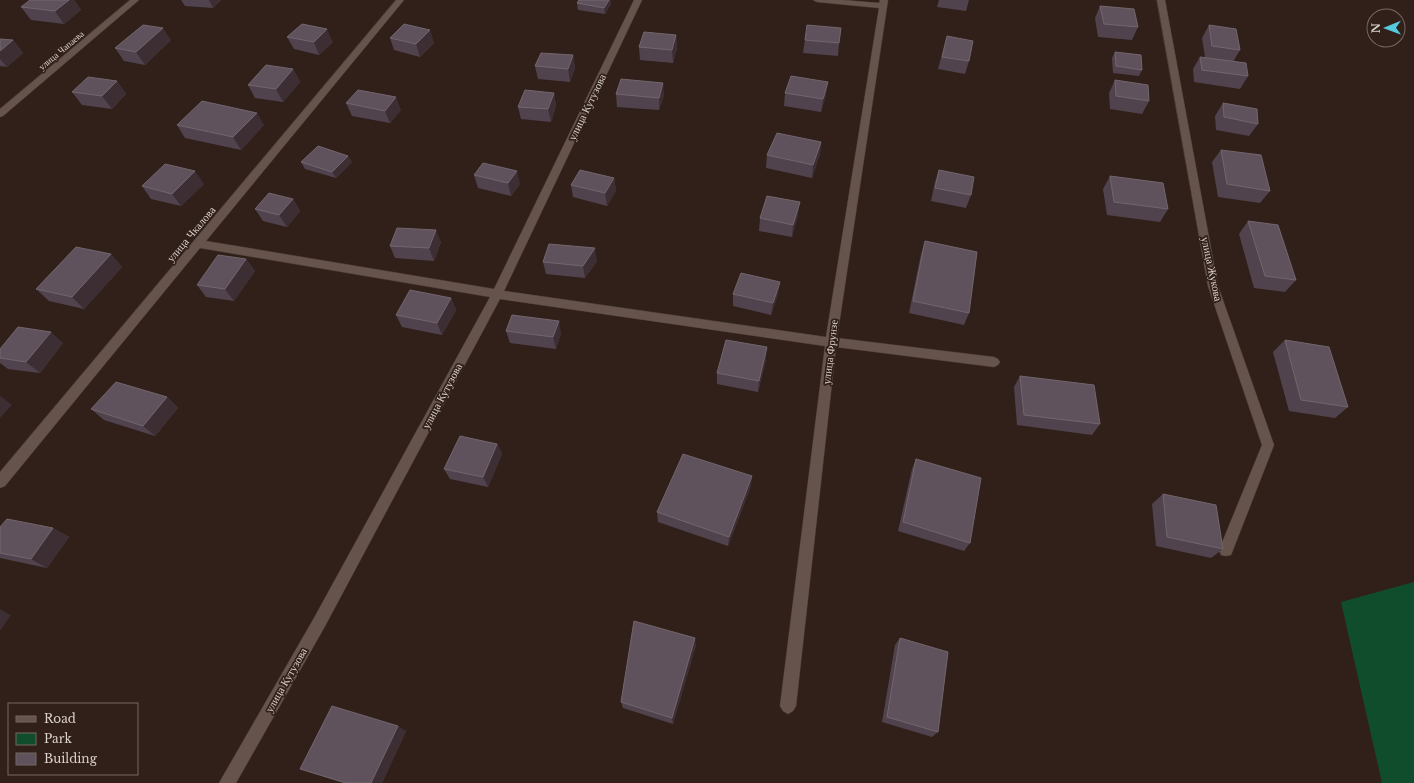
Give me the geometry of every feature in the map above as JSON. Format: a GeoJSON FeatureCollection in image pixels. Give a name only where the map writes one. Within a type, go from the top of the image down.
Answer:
{"type":"FeatureCollection","features":[{"type":"Feature","properties":{"kind":"street","name":"улица Чапаева"},"geometry":{"type":"LineString","coordinates":[[0,114],[135,0]]}},
{"type":"Feature","properties":{"kind":"street","name":"улица Чкалова"},"geometry":{"type":"LineString","coordinates":[[0,482],[400,0]]}},
{"type":"Feature","properties":{"kind":"street","name":"улица Кутузова"},"geometry":{"type":"LineString","coordinates":[[227,783],[319,623],[497,294],[638,0]]}},
{"type":"Feature","properties":{"kind":"street"},"geometry":{"type":"LineString","coordinates":[[817,0],[883,3]]}},
{"type":"Feature","properties":{"kind":"street","name":"улица Жукова"},"geometry":{"type":"LineString","coordinates":[[1161,0],[1213,286],[1268,445],[1226,550]]}},
{"type":"Feature","properties":{"kind":"street","name":"улица Фрунзе"},"geometry":{"type":"LineString","coordinates":[[788,706],[831,342],[883,3]]}},
{"type":"Feature","properties":{"kind":"street"},"geometry":{"type":"LineString","coordinates":[[198,244],[497,294],[831,342],[994,362]]}},
{"type":"Feature","properties":{"kind":"green space"},"geometry":{"type":"Polygon","coordinates":[[[1414,582],[1414,783],[1382,783],[1341,602],[1414,582]]]}},
{"type":"Feature","properties":{"kind":"building"},"geometry":{"type":"Polygon","coordinates":[[[30,0],[69,0],[55,11],[21,7],[30,0]]]}},
{"type":"Feature","properties":{"kind":"building"},"geometry":{"type":"Polygon","coordinates":[[[579,0],[609,0],[604,8],[577,3],[579,0]]]}},
{"type":"Feature","properties":{"kind":"building"},"geometry":{"type":"Polygon","coordinates":[[[1100,6],[1134,9],[1138,27],[1104,24],[1100,6]]]}},
{"type":"Feature","properties":{"kind":"building"},"geometry":{"type":"Polygon","coordinates":[[[302,24],[327,29],[314,42],[287,37],[302,24]]]}},
{"type":"Feature","properties":{"kind":"building"},"geometry":{"type":"Polygon","coordinates":[[[404,24],[430,30],[416,44],[390,38],[404,24]]]}},
{"type":"Feature","properties":{"kind":"building"},"geometry":{"type":"Polygon","coordinates":[[[143,25],[163,28],[136,52],[115,48],[143,25]]]}},
{"type":"Feature","properties":{"kind":"building"},"geometry":{"type":"Polygon","coordinates":[[[807,25],[841,28],[839,43],[805,40],[807,25]]]}},
{"type":"Feature","properties":{"kind":"building"},"geometry":{"type":"Polygon","coordinates":[[[1209,25],[1236,29],[1240,50],[1212,46],[1209,25]]]}},
{"type":"Feature","properties":{"kind":"building"},"geometry":{"type":"Polygon","coordinates":[[[644,32],[676,35],[672,50],[639,47],[644,32]]]}},
{"type":"Feature","properties":{"kind":"building"},"geometry":{"type":"Polygon","coordinates":[[[947,36],[973,41],[969,61],[942,57],[947,36]]]}},
{"type":"Feature","properties":{"kind":"building"},"geometry":{"type":"Polygon","coordinates":[[[0,39],[13,40],[0,51],[0,39]]]}},
{"type":"Feature","properties":{"kind":"building"},"geometry":{"type":"Polygon","coordinates":[[[1115,52],[1141,55],[1142,70],[1116,66],[1115,52]]]}},
{"type":"Feature","properties":{"kind":"building"},"geometry":{"type":"Polygon","coordinates":[[[541,53],[573,55],[568,69],[535,66],[541,53]]]}},
{"type":"Feature","properties":{"kind":"building"},"geometry":{"type":"Polygon","coordinates":[[[1200,57],[1246,63],[1248,76],[1202,70],[1200,57]]]}},
{"type":"Feature","properties":{"kind":"building"},"geometry":{"type":"Polygon","coordinates":[[[266,65],[293,69],[276,89],[248,85],[266,65]]]}},
{"type":"Feature","properties":{"kind":"building"},"geometry":{"type":"Polygon","coordinates":[[[791,76],[828,82],[823,99],[785,93],[791,76]]]}},
{"type":"Feature","properties":{"kind":"building"},"geometry":{"type":"Polygon","coordinates":[[[88,77],[117,81],[102,96],[72,92],[88,77]]]}},
{"type":"Feature","properties":{"kind":"building"},"geometry":{"type":"Polygon","coordinates":[[[621,79],[663,83],[659,98],[616,94],[621,79]]]}},
{"type":"Feature","properties":{"kind":"building"},"geometry":{"type":"Polygon","coordinates":[[[1115,80],[1148,85],[1149,101],[1116,96],[1115,80]]]}},
{"type":"Feature","properties":{"kind":"building"},"geometry":{"type":"Polygon","coordinates":[[[358,90],[396,97],[385,111],[346,103],[358,90]]]}},
{"type":"Feature","properties":{"kind":"building"},"geometry":{"type":"Polygon","coordinates":[[[525,90],[554,93],[548,109],[518,107],[525,90]]]}},
{"type":"Feature","properties":{"kind":"building"},"geometry":{"type":"Polygon","coordinates":[[[202,101],[257,113],[233,137],[177,125],[202,101]]]}},
{"type":"Feature","properties":{"kind":"building"},"geometry":{"type":"Polygon","coordinates":[[[1223,103],[1257,109],[1258,124],[1224,117],[1223,103]]]}},
{"type":"Feature","properties":{"kind":"building"},"geometry":{"type":"Polygon","coordinates":[[[777,133],[821,142],[813,165],[767,155],[777,133]]]}},
{"type":"Feature","properties":{"kind":"building"},"geometry":{"type":"Polygon","coordinates":[[[318,146],[348,156],[332,172],[301,162],[318,146]]]}},
{"type":"Feature","properties":{"kind":"building"},"geometry":{"type":"Polygon","coordinates":[[[1221,150],[1261,155],[1270,191],[1227,184],[1221,150]]]}},
{"type":"Feature","properties":{"kind":"building"},"geometry":{"type":"Polygon","coordinates":[[[483,163],[517,171],[508,183],[474,175],[483,163]]]}},
{"type":"Feature","properties":{"kind":"building"},"geometry":{"type":"Polygon","coordinates":[[[165,164],[195,171],[172,194],[142,186],[165,164]]]}},
{"type":"Feature","properties":{"kind":"building"},"geometry":{"type":"Polygon","coordinates":[[[580,170],[614,178],[605,193],[571,185],[580,170]]]}},
{"type":"Feature","properties":{"kind":"building"},"geometry":{"type":"Polygon","coordinates":[[[939,170],[974,177],[971,195],[935,188],[939,170]]]}},
{"type":"Feature","properties":{"kind":"building"},"geometry":{"type":"Polygon","coordinates":[[[1110,176],[1163,183],[1168,209],[1114,202],[1110,176]]]}},
{"type":"Feature","properties":{"kind":"building"},"geometry":{"type":"Polygon","coordinates":[[[269,193],[293,199],[279,215],[255,209],[269,193]]]}},
{"type":"Feature","properties":{"kind":"building"},"geometry":{"type":"Polygon","coordinates":[[[767,196],[800,202],[793,225],[760,218],[767,196]]]}},
{"type":"Feature","properties":{"kind":"building"},"geometry":{"type":"Polygon","coordinates":[[[1248,221],[1278,225],[1296,280],[1265,276],[1248,221]]]}},
{"type":"Feature","properties":{"kind":"building"},"geometry":{"type":"Polygon","coordinates":[[[397,228],[436,230],[429,248],[390,246],[397,228]]]}},
{"type":"Feature","properties":{"kind":"building"},"geometry":{"type":"Polygon","coordinates":[[[925,241],[977,252],[969,313],[913,301],[925,241]]]}},
{"type":"Feature","properties":{"kind":"building"},"geometry":{"type":"Polygon","coordinates":[[[549,244],[595,248],[583,266],[543,262],[549,244]]]}},
{"type":"Feature","properties":{"kind":"building"},"geometry":{"type":"Polygon","coordinates":[[[76,247],[111,254],[72,297],[36,289],[76,247]]]}},
{"type":"Feature","properties":{"kind":"building"},"geometry":{"type":"Polygon","coordinates":[[[218,255],[246,259],[225,289],[197,285],[218,255]]]}},
{"type":"Feature","properties":{"kind":"building"},"geometry":{"type":"Polygon","coordinates":[[[741,273],[780,282],[773,303],[733,294],[741,273]]]}},
{"type":"Feature","properties":{"kind":"building"},"geometry":{"type":"Polygon","coordinates":[[[410,290],[451,298],[437,323],[396,315],[410,290]]]}},
{"type":"Feature","properties":{"kind":"building"},"geometry":{"type":"Polygon","coordinates":[[[512,315],[559,321],[553,337],[506,331],[512,315]]]}},
{"type":"Feature","properties":{"kind":"building"},"geometry":{"type":"Polygon","coordinates":[[[18,327],[51,332],[26,362],[0,358],[0,349],[18,327]]]}},
{"type":"Feature","properties":{"kind":"building"},"geometry":{"type":"Polygon","coordinates":[[[726,340],[767,347],[759,381],[717,373],[726,340]]]}},
{"type":"Feature","properties":{"kind":"building"},"geometry":{"type":"Polygon","coordinates":[[[1285,340],[1329,347],[1348,407],[1301,400],[1285,340]]]}},
{"type":"Feature","properties":{"kind":"building"},"geometry":{"type":"Polygon","coordinates":[[[1020,376],[1094,385],[1100,424],[1024,415],[1020,376]]]}},
{"type":"Feature","properties":{"kind":"building"},"geometry":{"type":"Polygon","coordinates":[[[116,382],[167,397],[143,426],[91,409],[116,382]]]}},
{"type":"Feature","properties":{"kind":"building"},"geometry":{"type":"Polygon","coordinates":[[[460,436],[497,444],[483,477],[444,469],[460,436]]]}},
{"type":"Feature","properties":{"kind":"building"},"geometry":{"type":"Polygon","coordinates":[[[683,454],[752,476],[729,537],[657,512],[683,454]]]}},
{"type":"Feature","properties":{"kind":"building"},"geometry":{"type":"Polygon","coordinates":[[[916,459],[981,478],[970,543],[903,522],[916,459]]]}},
{"type":"Feature","properties":{"kind":"building"},"geometry":{"type":"Polygon","coordinates":[[[1163,494],[1216,505],[1223,549],[1167,537],[1163,494]]]}},
{"type":"Feature","properties":{"kind":"building"},"geometry":{"type":"Polygon","coordinates":[[[7,519],[53,528],[31,559],[0,553],[0,527],[7,519]]]}},
{"type":"Feature","properties":{"kind":"building"},"geometry":{"type":"Polygon","coordinates":[[[634,621],[695,638],[672,718],[621,702],[634,621]]]}},
{"type":"Feature","properties":{"kind":"building"},"geometry":{"type":"Polygon","coordinates":[[[900,638],[948,652],[938,732],[887,717],[900,638]]]}},
{"type":"Feature","properties":{"kind":"building"},"geometry":{"type":"Polygon","coordinates":[[[332,706],[398,726],[371,783],[346,783],[300,769],[332,706]]]}}]}
